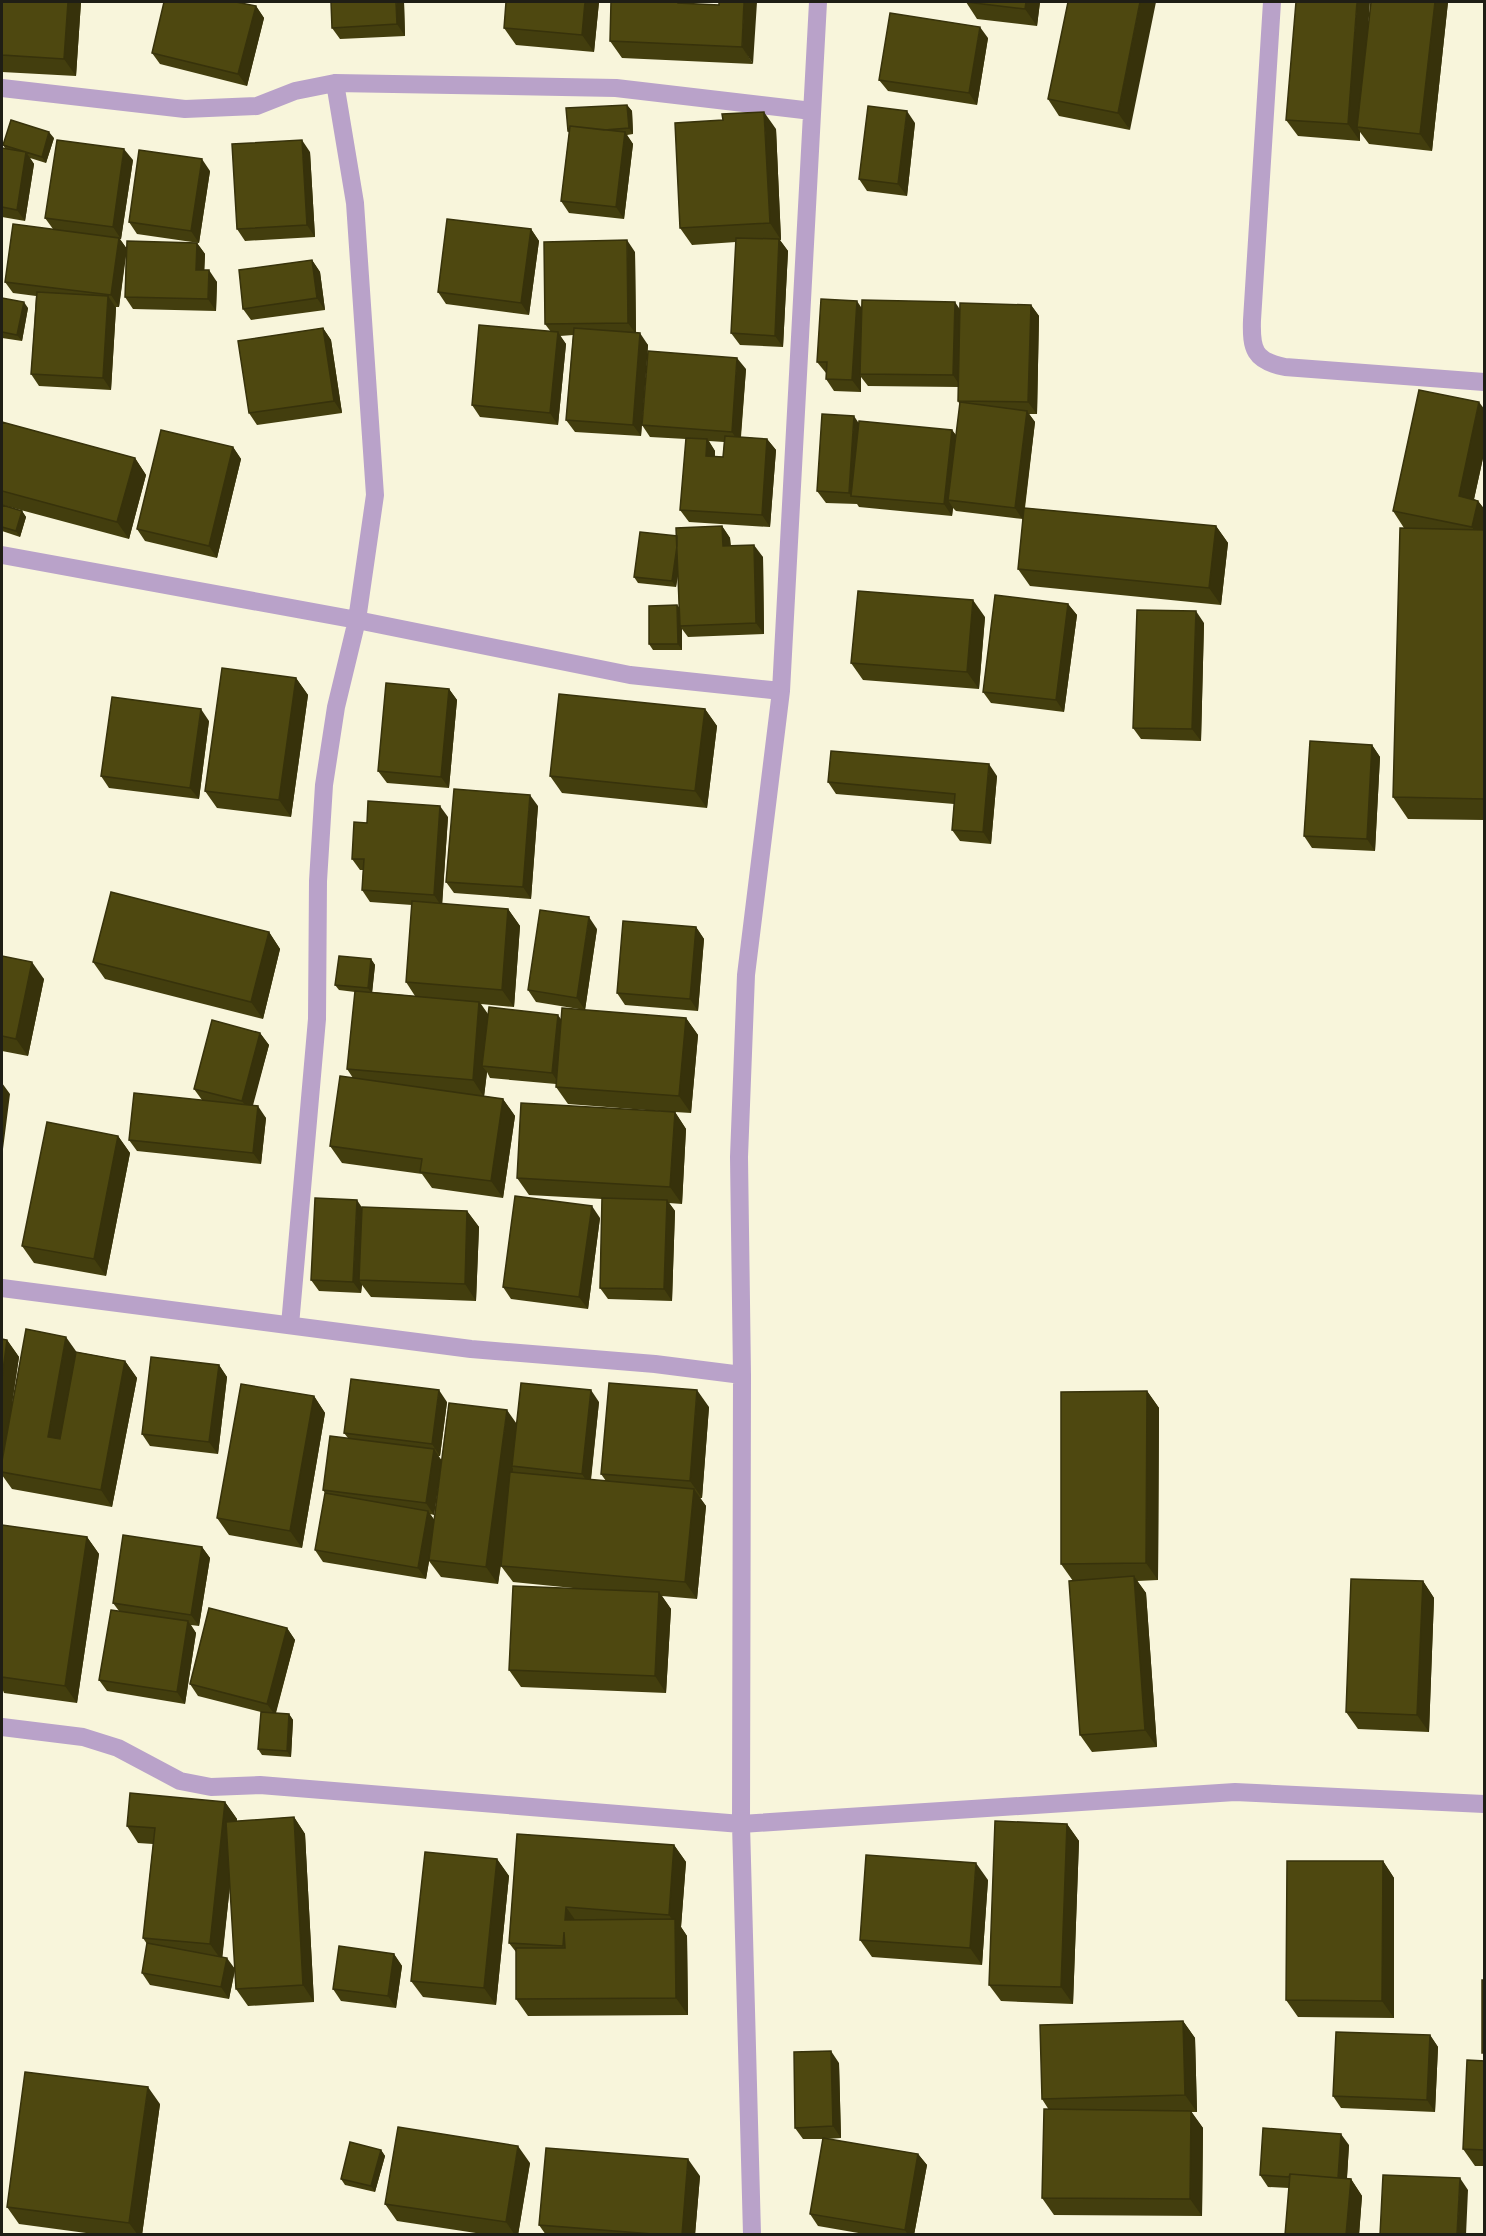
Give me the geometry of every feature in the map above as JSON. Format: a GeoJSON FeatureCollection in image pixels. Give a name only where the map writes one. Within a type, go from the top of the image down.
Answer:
{"type":"FeatureCollection","features":[{"type":"Feature","properties":{"kind":"street"},"geometry":{"type":"LineString","coordinates":[[752,2235],[741,1824],[742,1375],[739,1157],[746,975],[781,691],[818,2]]}},
{"type":"Feature","properties":{"kind":"street"},"geometry":{"type":"LineString","coordinates":[[1272,2],[1252,320],[1254,349],[1259,357],[1270,364],[1285,367],[1485,382]]}},
{"type":"Feature","properties":{"kind":"street"},"geometry":{"type":"LineString","coordinates":[[2,88],[185,109],[257,106],[295,91],[334,83],[616,88],[812,111]]}},
{"type":"Feature","properties":{"kind":"street"},"geometry":{"type":"LineString","coordinates":[[290,1325],[317,1019],[318,881],[324,785],[336,707],[357,620],[375,495],[355,203],[334,83]]}},
{"type":"Feature","properties":{"kind":"street"},"geometry":{"type":"LineString","coordinates":[[2,555],[357,620],[630,675],[781,691]]}},
{"type":"Feature","properties":{"kind":"street"},"geometry":{"type":"LineString","coordinates":[[2,1288],[471,1349],[655,1364],[742,1375]]}},
{"type":"Feature","properties":{"kind":"street"},"geometry":{"type":"LineString","coordinates":[[2,1727],[83,1737],[118,1748],[180,1781],[211,1787],[260,1785],[741,1824],[1235,1792],[1485,1804]]}},
{"type":"Feature","properties":{"kind":"building"},"geometry":{"type":"Polygon","coordinates":[[[2,2],[68,2],[64,59],[2,55],[2,2]]]}},
{"type":"Feature","properties":{"kind":"building"},"geometry":{"type":"Polygon","coordinates":[[[164,2],[236,2],[256,6],[238,74],[152,53],[164,2]]]}},
{"type":"Feature","properties":{"kind":"building"},"geometry":{"type":"Polygon","coordinates":[[[331,2],[396,2],[397,24],[332,28],[331,2]]]}},
{"type":"Feature","properties":{"kind":"building"},"geometry":{"type":"Polygon","coordinates":[[[506,2],[585,2],[582,35],[504,28],[506,2]]]}},
{"type":"Feature","properties":{"kind":"building"},"geometry":{"type":"Polygon","coordinates":[[[611,2],[678,2],[719,5],[719,2],[744,2],[742,47],[610,41],[611,2]]]}},
{"type":"Feature","properties":{"kind":"building"},"geometry":{"type":"Polygon","coordinates":[[[966,2],[1026,2],[1025,9],[966,2]]]}},
{"type":"Feature","properties":{"kind":"building"},"geometry":{"type":"Polygon","coordinates":[[[1068,2],[1140,2],[1118,113],[1048,99],[1068,2]]]}},
{"type":"Feature","properties":{"kind":"building"},"geometry":{"type":"Polygon","coordinates":[[[1296,2],[1357,2],[1348,124],[1286,120],[1296,2]]]}},
{"type":"Feature","properties":{"kind":"building"},"geometry":{"type":"Polygon","coordinates":[[[1371,2],[1435,2],[1420,134],[1357,127],[1371,2]]]}},
{"type":"Feature","properties":{"kind":"building"},"geometry":{"type":"Polygon","coordinates":[[[890,13],[980,27],[969,93],[879,80],[890,13]]]}},
{"type":"Feature","properties":{"kind":"building"},"geometry":{"type":"Polygon","coordinates":[[[627,105],[629,128],[604,130],[570,126],[568,131],[566,108],[627,105]]]}},
{"type":"Feature","properties":{"kind":"building"},"geometry":{"type":"Polygon","coordinates":[[[868,106],[907,111],[898,184],[859,179],[868,106]]]}},
{"type":"Feature","properties":{"kind":"building"},"geometry":{"type":"Polygon","coordinates":[[[764,112],[770,223],[680,228],[675,123],[723,120],[722,114],[764,112]]]}},
{"type":"Feature","properties":{"kind":"building"},"geometry":{"type":"Polygon","coordinates":[[[11,120],[49,132],[42,157],[3,145],[11,120]]]}},
{"type":"Feature","properties":{"kind":"building"},"geometry":{"type":"Polygon","coordinates":[[[570,126],[625,132],[616,207],[561,201],[570,126]]]}},
{"type":"Feature","properties":{"kind":"building"},"geometry":{"type":"Polygon","coordinates":[[[57,140],[124,149],[113,227],[45,218],[57,140]]]}},
{"type":"Feature","properties":{"kind":"building"},"geometry":{"type":"Polygon","coordinates":[[[302,140],[307,225],[237,229],[232,144],[302,140]]]}},
{"type":"Feature","properties":{"kind":"building"},"geometry":{"type":"Polygon","coordinates":[[[2,148],[26,152],[17,210],[2,207],[2,148]]]}},
{"type":"Feature","properties":{"kind":"building"},"geometry":{"type":"Polygon","coordinates":[[[139,150],[202,159],[191,231],[129,222],[139,150]]]}},
{"type":"Feature","properties":{"kind":"building"},"geometry":{"type":"Polygon","coordinates":[[[447,219],[531,229],[521,303],[438,292],[447,219]]]}},
{"type":"Feature","properties":{"kind":"building"},"geometry":{"type":"Polygon","coordinates":[[[13,224],[119,238],[111,295],[5,282],[13,224]]]}},
{"type":"Feature","properties":{"kind":"building"},"geometry":{"type":"Polygon","coordinates":[[[736,238],[779,239],[775,336],[731,333],[736,238]]]}},
{"type":"Feature","properties":{"kind":"building"},"geometry":{"type":"Polygon","coordinates":[[[627,240],[628,323],[545,324],[544,242],[627,240]]]}},
{"type":"Feature","properties":{"kind":"building"},"geometry":{"type":"Polygon","coordinates":[[[127,241],[197,243],[196,270],[209,270],[208,299],[125,297],[127,241]]]}},
{"type":"Feature","properties":{"kind":"building"},"geometry":{"type":"Polygon","coordinates":[[[312,260],[317,298],[243,309],[239,270],[312,260]]]}},
{"type":"Feature","properties":{"kind":"building"},"geometry":{"type":"Polygon","coordinates":[[[37,292],[108,296],[103,378],[31,374],[37,292]]]}},
{"type":"Feature","properties":{"kind":"building"},"geometry":{"type":"Polygon","coordinates":[[[2,298],[24,302],[17,335],[2,332],[2,298]]]}},
{"type":"Feature","properties":{"kind":"building"},"geometry":{"type":"Polygon","coordinates":[[[821,299],[857,301],[852,380],[826,379],[827,362],[817,362],[821,299]]]}},
{"type":"Feature","properties":{"kind":"building"},"geometry":{"type":"Polygon","coordinates":[[[862,300],[955,302],[953,375],[860,374],[862,300]]]}},
{"type":"Feature","properties":{"kind":"building"},"geometry":{"type":"Polygon","coordinates":[[[960,303],[1031,305],[1028,402],[958,401],[960,303]]]}},
{"type":"Feature","properties":{"kind":"building"},"geometry":{"type":"Polygon","coordinates":[[[479,325],[558,332],[550,413],[472,405],[479,325]]]}},
{"type":"Feature","properties":{"kind":"building"},"geometry":{"type":"Polygon","coordinates":[[[323,328],[334,401],[249,413],[238,341],[323,328]]]}},
{"type":"Feature","properties":{"kind":"building"},"geometry":{"type":"Polygon","coordinates":[[[574,328],[640,333],[633,425],[566,420],[574,328]]]}},
{"type":"Feature","properties":{"kind":"building"},"geometry":{"type":"Polygon","coordinates":[[[648,351],[737,358],[732,432],[642,425],[648,351]]]}},
{"type":"Feature","properties":{"kind":"building"},"geometry":{"type":"Polygon","coordinates":[[[1419,390],[1479,402],[1459,496],[1478,501],[1472,527],[1393,511],[1419,390]]]}},
{"type":"Feature","properties":{"kind":"building"},"geometry":{"type":"Polygon","coordinates":[[[960,402],[1027,411],[1015,508],[948,500],[960,402]]]}},
{"type":"Feature","properties":{"kind":"building"},"geometry":{"type":"Polygon","coordinates":[[[822,414],[854,416],[849,493],[817,491],[822,414]]]}},
{"type":"Feature","properties":{"kind":"building"},"geometry":{"type":"Polygon","coordinates":[[[859,421],[952,430],[944,504],[851,496],[859,421]]]}},
{"type":"Feature","properties":{"kind":"building"},"geometry":{"type":"Polygon","coordinates":[[[2,422],[135,458],[117,522],[2,491],[2,422]]]}},
{"type":"Feature","properties":{"kind":"building"},"geometry":{"type":"Polygon","coordinates":[[[161,430],[233,447],[209,546],[137,529],[161,430]]]}},
{"type":"Feature","properties":{"kind":"building"},"geometry":{"type":"Polygon","coordinates":[[[725,436],[767,439],[762,515],[680,510],[686,438],[707,439],[706,456],[723,457],[725,436]]]}},
{"type":"Feature","properties":{"kind":"building"},"geometry":{"type":"Polygon","coordinates":[[[2,505],[22,511],[16,531],[2,527],[2,505]]]}},
{"type":"Feature","properties":{"kind":"building"},"geometry":{"type":"Polygon","coordinates":[[[1024,508],[1216,526],[1209,588],[1018,569],[1024,508]]]}},
{"type":"Feature","properties":{"kind":"building"},"geometry":{"type":"Polygon","coordinates":[[[722,526],[723,546],[754,545],[756,623],[680,626],[676,528],[722,526]]]}},
{"type":"Feature","properties":{"kind":"building"},"geometry":{"type":"Polygon","coordinates":[[[1400,528],[1485,530],[1485,799],[1393,797],[1400,528]]]}},
{"type":"Feature","properties":{"kind":"building"},"geometry":{"type":"Polygon","coordinates":[[[640,532],[677,536],[672,581],[634,577],[640,532]]]}},
{"type":"Feature","properties":{"kind":"building"},"geometry":{"type":"Polygon","coordinates":[[[858,591],[973,600],[967,672],[851,663],[858,591]]]}},
{"type":"Feature","properties":{"kind":"building"},"geometry":{"type":"Polygon","coordinates":[[[995,595],[1068,604],[1056,700],[983,692],[995,595]]]}},
{"type":"Feature","properties":{"kind":"building"},"geometry":{"type":"Polygon","coordinates":[[[677,605],[678,644],[649,644],[649,606],[677,605]]]}},
{"type":"Feature","properties":{"kind":"building"},"geometry":{"type":"Polygon","coordinates":[[[1137,610],[1196,611],[1192,729],[1133,728],[1137,610]]]}},
{"type":"Feature","properties":{"kind":"building"},"geometry":{"type":"Polygon","coordinates":[[[222,668],[296,678],[279,800],[205,791],[222,668]]]}},
{"type":"Feature","properties":{"kind":"building"},"geometry":{"type":"Polygon","coordinates":[[[386,683],[449,689],[441,777],[378,771],[386,683]]]}},
{"type":"Feature","properties":{"kind":"building"},"geometry":{"type":"Polygon","coordinates":[[[559,694],[705,709],[695,791],[550,776],[559,694]]]}},
{"type":"Feature","properties":{"kind":"building"},"geometry":{"type":"Polygon","coordinates":[[[112,697],[201,709],[190,788],[101,776],[112,697]]]}},
{"type":"Feature","properties":{"kind":"building"},"geometry":{"type":"Polygon","coordinates":[[[1310,741],[1372,745],[1367,839],[1304,836],[1310,741]]]}},
{"type":"Feature","properties":{"kind":"building"},"geometry":{"type":"Polygon","coordinates":[[[831,751],[989,764],[983,832],[952,830],[955,794],[828,782],[831,751]]]}},
{"type":"Feature","properties":{"kind":"building"},"geometry":{"type":"Polygon","coordinates":[[[454,789],[530,795],[523,887],[446,882],[454,789]]]}},
{"type":"Feature","properties":{"kind":"building"},"geometry":{"type":"Polygon","coordinates":[[[368,801],[440,806],[434,895],[362,890],[364,859],[352,859],[354,822],[367,823],[368,801]]]}},
{"type":"Feature","properties":{"kind":"building"},"geometry":{"type":"Polygon","coordinates":[[[111,892],[269,932],[251,1002],[93,962],[111,892]]]}},
{"type":"Feature","properties":{"kind":"building"},"geometry":{"type":"Polygon","coordinates":[[[412,901],[508,909],[502,990],[406,982],[412,901]]]}},
{"type":"Feature","properties":{"kind":"building"},"geometry":{"type":"Polygon","coordinates":[[[540,910],[589,917],[577,998],[528,990],[540,910]]]}},
{"type":"Feature","properties":{"kind":"building"},"geometry":{"type":"Polygon","coordinates":[[[623,921],[696,927],[690,999],[617,993],[623,921]]]}},
{"type":"Feature","properties":{"kind":"building"},"geometry":{"type":"Polygon","coordinates":[[[2,956],[32,962],[16,1039],[2,1036],[2,956]]]}},
{"type":"Feature","properties":{"kind":"building"},"geometry":{"type":"Polygon","coordinates":[[[339,956],[371,959],[368,988],[335,985],[339,956]]]}},
{"type":"Feature","properties":{"kind":"building"},"geometry":{"type":"Polygon","coordinates":[[[355,991],[479,1002],[473,1080],[347,1069],[355,991]]]}},
{"type":"Feature","properties":{"kind":"building"},"geometry":{"type":"Polygon","coordinates":[[[489,1007],[558,1015],[552,1073],[482,1066],[489,1007]]]}},
{"type":"Feature","properties":{"kind":"building"},"geometry":{"type":"Polygon","coordinates":[[[562,1008],[686,1018],[679,1096],[556,1087],[562,1008]]]}},
{"type":"Feature","properties":{"kind":"building"},"geometry":{"type":"Polygon","coordinates":[[[212,1020],[260,1033],[242,1101],[194,1089],[212,1020]]]}},
{"type":"Feature","properties":{"kind":"building"},"geometry":{"type":"Polygon","coordinates":[[[340,1076],[503,1099],[491,1181],[420,1172],[422,1159],[330,1146],[340,1076]]]}},
{"type":"Feature","properties":{"kind":"building"},"geometry":{"type":"Polygon","coordinates":[[[134,1093],[258,1106],[253,1153],[129,1140],[134,1093]]]}},
{"type":"Feature","properties":{"kind":"building"},"geometry":{"type":"Polygon","coordinates":[[[521,1103],[675,1112],[670,1187],[517,1178],[521,1103]]]}},
{"type":"Feature","properties":{"kind":"building"},"geometry":{"type":"Polygon","coordinates":[[[47,1122],[118,1136],[94,1259],[22,1246],[47,1122]]]}},
{"type":"Feature","properties":{"kind":"building"},"geometry":{"type":"Polygon","coordinates":[[[515,1196],[592,1206],[579,1297],[503,1287],[515,1196]]]}},
{"type":"Feature","properties":{"kind":"building"},"geometry":{"type":"Polygon","coordinates":[[[315,1198],[357,1200],[353,1282],[311,1280],[315,1198]]]}},
{"type":"Feature","properties":{"kind":"building"},"geometry":{"type":"Polygon","coordinates":[[[602,1198],[667,1200],[664,1289],[600,1288],[602,1198]]]}},
{"type":"Feature","properties":{"kind":"building"},"geometry":{"type":"Polygon","coordinates":[[[362,1207],[467,1211],[465,1284],[359,1280],[362,1207]]]}},
{"type":"Feature","properties":{"kind":"building"},"geometry":{"type":"Polygon","coordinates":[[[26,1329],[66,1337],[48,1437],[60,1439],[76,1352],[125,1361],[101,1490],[2,1472],[2,1461],[26,1329]]]}},
{"type":"Feature","properties":{"kind":"building"},"geometry":{"type":"Polygon","coordinates":[[[2,1339],[7,1340],[2,1378],[2,1339]]]}},
{"type":"Feature","properties":{"kind":"building"},"geometry":{"type":"Polygon","coordinates":[[[151,1357],[219,1365],[209,1442],[142,1434],[151,1357]]]}},
{"type":"Feature","properties":{"kind":"building"},"geometry":{"type":"Polygon","coordinates":[[[351,1379],[439,1390],[432,1444],[344,1433],[351,1379]]]}},
{"type":"Feature","properties":{"kind":"building"},"geometry":{"type":"Polygon","coordinates":[[[521,1383],[591,1390],[582,1474],[512,1466],[521,1383]]]}},
{"type":"Feature","properties":{"kind":"building"},"geometry":{"type":"Polygon","coordinates":[[[609,1383],[697,1390],[690,1481],[601,1474],[609,1383]]]}},
{"type":"Feature","properties":{"kind":"building"},"geometry":{"type":"Polygon","coordinates":[[[241,1384],[314,1396],[290,1531],[217,1518],[241,1384]]]}},
{"type":"Feature","properties":{"kind":"building"},"geometry":{"type":"Polygon","coordinates":[[[1147,1391],[1146,1563],[1061,1564],[1061,1392],[1147,1391]]]}},
{"type":"Feature","properties":{"kind":"building"},"geometry":{"type":"Polygon","coordinates":[[[449,1403],[507,1410],[486,1567],[429,1560],[449,1403]]]}},
{"type":"Feature","properties":{"kind":"building"},"geometry":{"type":"Polygon","coordinates":[[[330,1436],[434,1449],[426,1503],[323,1490],[330,1436]]]}},
{"type":"Feature","properties":{"kind":"building"},"geometry":{"type":"Polygon","coordinates":[[[510,1472],[694,1489],[685,1582],[501,1566],[510,1472]]]}},
{"type":"Feature","properties":{"kind":"building"},"geometry":{"type":"Polygon","coordinates":[[[325,1493],[428,1511],[418,1568],[315,1550],[325,1493]]]}},
{"type":"Feature","properties":{"kind":"building"},"geometry":{"type":"Polygon","coordinates":[[[2,1525],[87,1537],[65,1686],[2,1677],[2,1525]]]}},
{"type":"Feature","properties":{"kind":"building"},"geometry":{"type":"Polygon","coordinates":[[[123,1535],[202,1547],[191,1615],[113,1603],[123,1535]]]}},
{"type":"Feature","properties":{"kind":"building"},"geometry":{"type":"Polygon","coordinates":[[[1134,1576],[1145,1730],[1080,1735],[1069,1581],[1134,1576]]]}},
{"type":"Feature","properties":{"kind":"building"},"geometry":{"type":"Polygon","coordinates":[[[1351,1579],[1423,1581],[1417,1715],[1346,1712],[1351,1579]]]}},
{"type":"Feature","properties":{"kind":"building"},"geometry":{"type":"Polygon","coordinates":[[[513,1586],[659,1592],[655,1676],[509,1670],[513,1586]]]}},
{"type":"Feature","properties":{"kind":"building"},"geometry":{"type":"Polygon","coordinates":[[[209,1608],[287,1628],[267,1704],[190,1684],[209,1608]]]}},
{"type":"Feature","properties":{"kind":"building"},"geometry":{"type":"Polygon","coordinates":[[[111,1610],[188,1621],[177,1692],[99,1680],[111,1610]]]}},
{"type":"Feature","properties":{"kind":"building"},"geometry":{"type":"Polygon","coordinates":[[[261,1712],[289,1714],[287,1751],[258,1749],[261,1712]]]}},
{"type":"Feature","properties":{"kind":"building"},"geometry":{"type":"Polygon","coordinates":[[[130,1793],[225,1802],[210,1944],[143,1938],[155,1828],[127,1826],[130,1793]]]}},
{"type":"Feature","properties":{"kind":"building"},"geometry":{"type":"Polygon","coordinates":[[[294,1817],[303,1985],[236,1989],[226,1822],[294,1817]]]}},
{"type":"Feature","properties":{"kind":"building"},"geometry":{"type":"Polygon","coordinates":[[[995,1821],[1067,1824],[1061,1987],[989,1985],[995,1821]]]}},
{"type":"Feature","properties":{"kind":"building"},"geometry":{"type":"Polygon","coordinates":[[[517,1834],[674,1845],[669,1915],[566,1907],[565,1920],[675,1919],[676,1998],[516,1999],[516,1948],[565,1948],[564,1932],[563,1946],[509,1943],[517,1834]]]}},
{"type":"Feature","properties":{"kind":"building"},"geometry":{"type":"Polygon","coordinates":[[[425,1852],[497,1859],[484,1988],[411,1981],[425,1852]]]}},
{"type":"Feature","properties":{"kind":"building"},"geometry":{"type":"Polygon","coordinates":[[[866,1855],[976,1863],[970,1948],[860,1940],[866,1855]]]}},
{"type":"Feature","properties":{"kind":"building"},"geometry":{"type":"Polygon","coordinates":[[[1287,1861],[1383,1861],[1382,2001],[1286,2000],[1287,1861]]]}},
{"type":"Feature","properties":{"kind":"building"},"geometry":{"type":"Polygon","coordinates":[[[147,1943],[227,1958],[221,1987],[142,1973],[147,1943]]]}},
{"type":"Feature","properties":{"kind":"building"},"geometry":{"type":"Polygon","coordinates":[[[339,1946],[394,1954],[388,1996],[333,1989],[339,1946]]]}},
{"type":"Feature","properties":{"kind":"building"},"geometry":{"type":"Polygon","coordinates":[[[1482,1980],[1485,1980],[1485,2053],[1482,2053],[1482,1980]]]}},
{"type":"Feature","properties":{"kind":"building"},"geometry":{"type":"Polygon","coordinates":[[[1183,2021],[1185,2095],[1042,2099],[1040,2025],[1183,2021]]]}},
{"type":"Feature","properties":{"kind":"building"},"geometry":{"type":"Polygon","coordinates":[[[1336,2032],[1430,2035],[1427,2100],[1333,2096],[1336,2032]]]}},
{"type":"Feature","properties":{"kind":"building"},"geometry":{"type":"Polygon","coordinates":[[[831,2051],[833,2126],[795,2128],[794,2052],[831,2051]]]}},
{"type":"Feature","properties":{"kind":"building"},"geometry":{"type":"Polygon","coordinates":[[[1467,2060],[1485,2061],[1485,2150],[1463,2149],[1467,2060]]]}},
{"type":"Feature","properties":{"kind":"building"},"geometry":{"type":"Polygon","coordinates":[[[25,2072],[148,2087],[129,2223],[7,2207],[25,2072]]]}},
{"type":"Feature","properties":{"kind":"building"},"geometry":{"type":"Polygon","coordinates":[[[1044,2109],[1191,2111],[1190,2199],[1042,2198],[1044,2109]]]}},
{"type":"Feature","properties":{"kind":"building"},"geometry":{"type":"Polygon","coordinates":[[[398,2127],[518,2146],[506,2222],[385,2204],[398,2127]]]}},
{"type":"Feature","properties":{"kind":"building"},"geometry":{"type":"Polygon","coordinates":[[[1263,2128],[1341,2134],[1338,2178],[1290,2174],[1289,2177],[1260,2175],[1263,2128]]]}},
{"type":"Feature","properties":{"kind":"building"},"geometry":{"type":"Polygon","coordinates":[[[823,2138],[918,2154],[905,2230],[810,2214],[823,2138]]]}},
{"type":"Feature","properties":{"kind":"building"},"geometry":{"type":"Polygon","coordinates":[[[350,2142],[381,2150],[371,2186],[341,2179],[350,2142]]]}},
{"type":"Feature","properties":{"kind":"building"},"geometry":{"type":"Polygon","coordinates":[[[546,2148],[688,2159],[682,2235],[539,2225],[546,2148]]]}},
{"type":"Feature","properties":{"kind":"building"},"geometry":{"type":"Polygon","coordinates":[[[1290,2174],[1351,2179],[1346,2235],[1285,2235],[1290,2174]]]}},
{"type":"Feature","properties":{"kind":"building"},"geometry":{"type":"Polygon","coordinates":[[[1383,2175],[1460,2178],[1457,2235],[1380,2235],[1383,2175]]]}}]}
